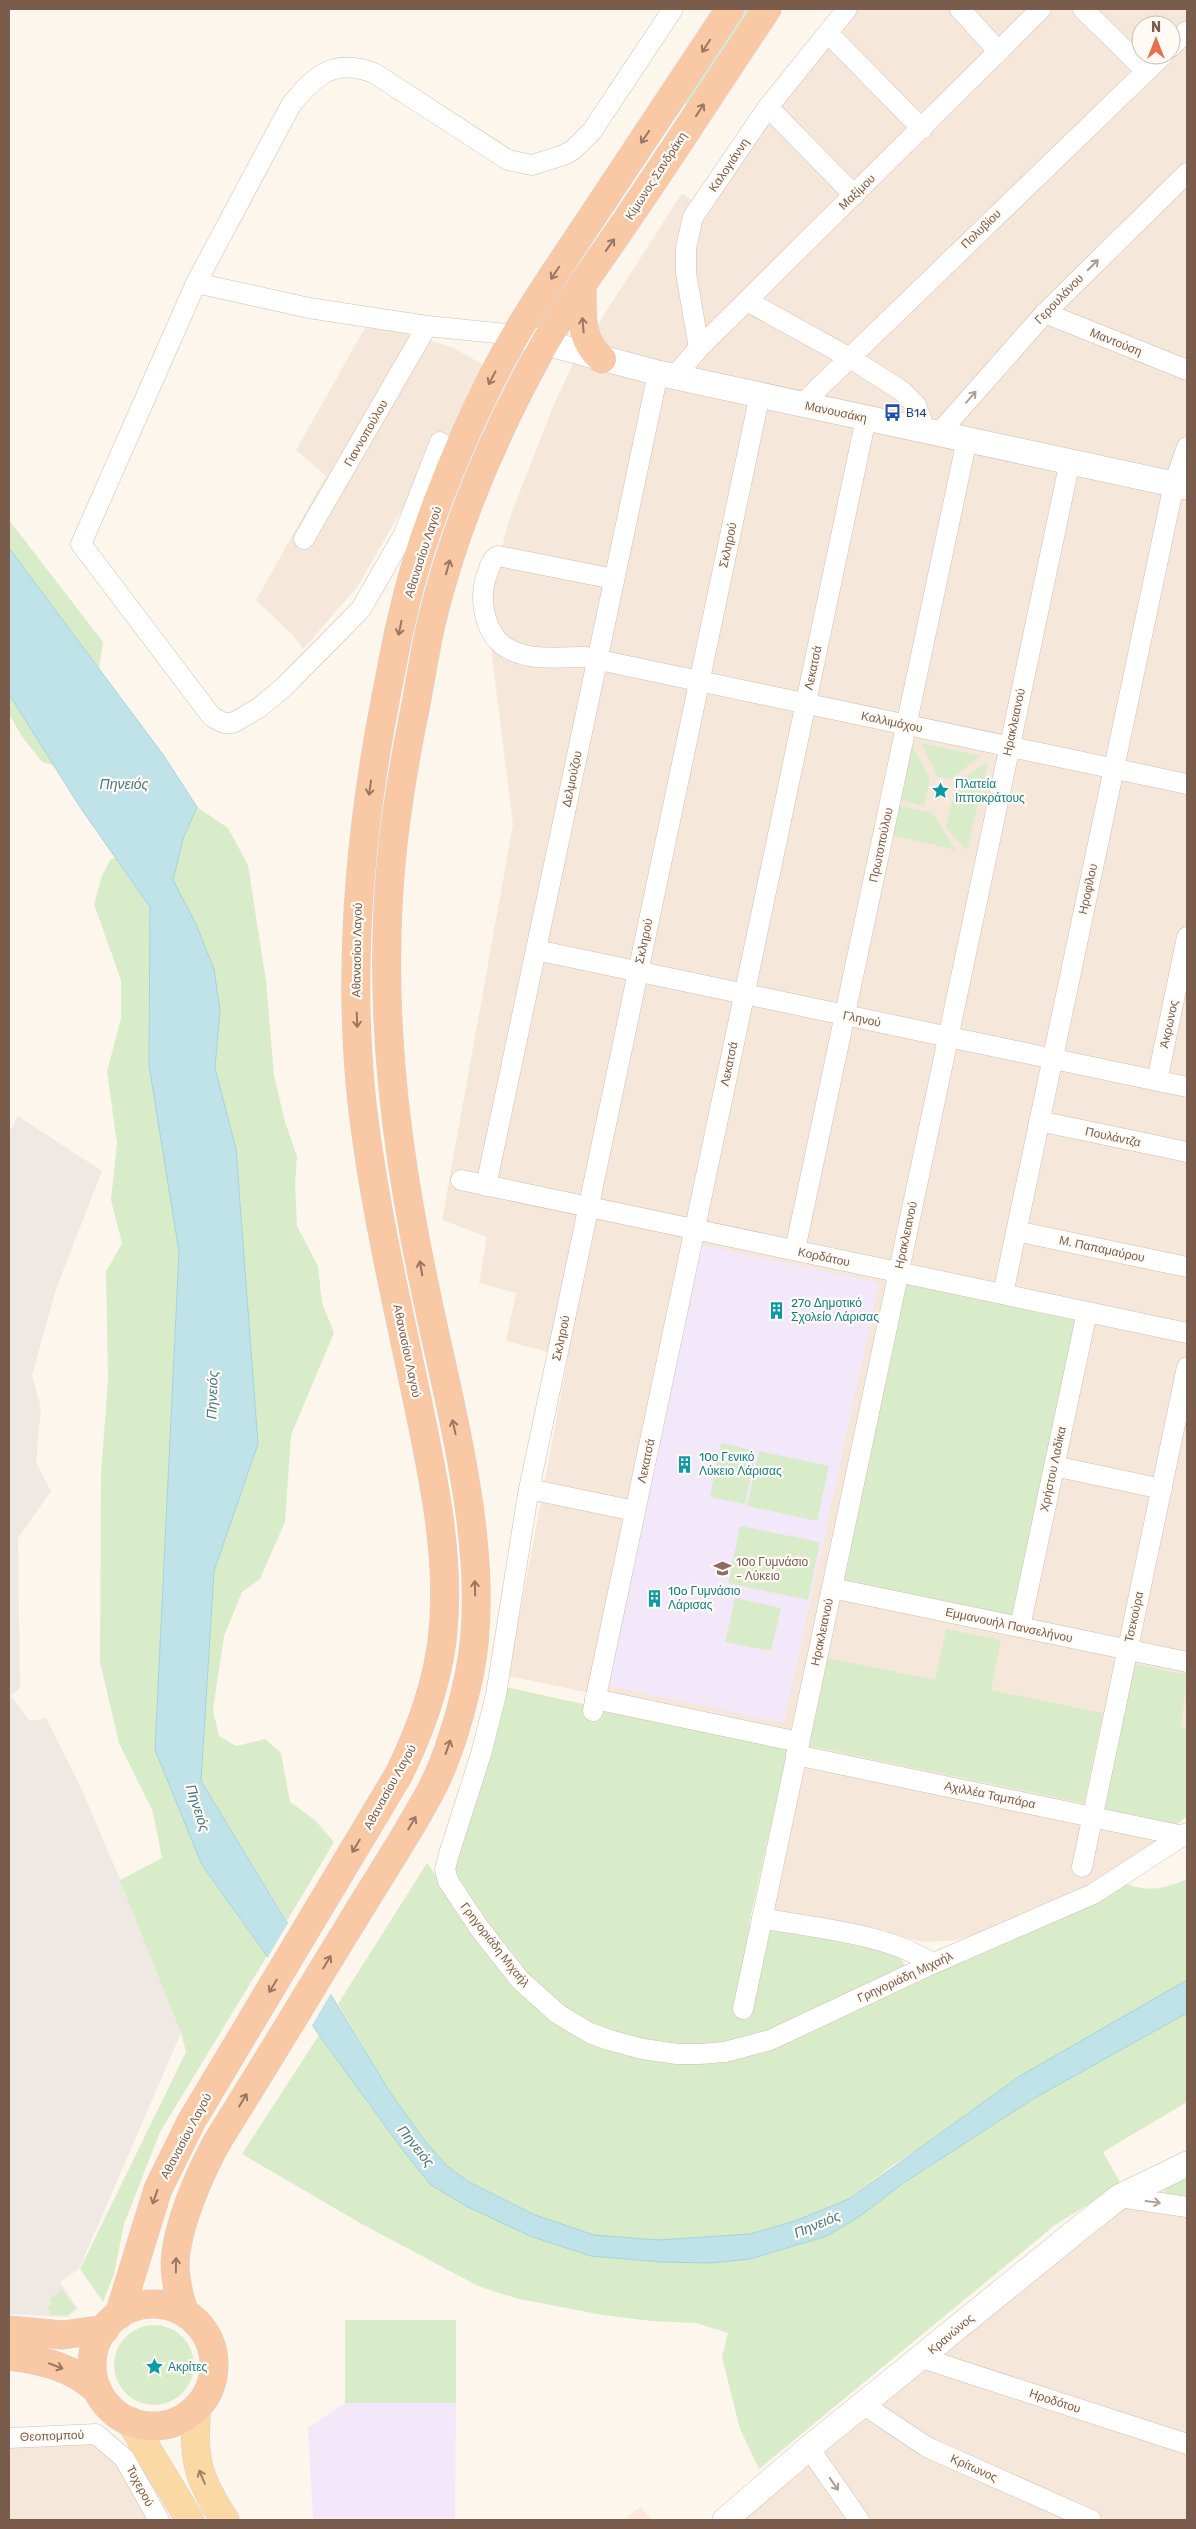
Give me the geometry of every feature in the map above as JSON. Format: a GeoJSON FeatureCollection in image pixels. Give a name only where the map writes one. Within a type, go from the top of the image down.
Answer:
{"type":"FeatureCollection","features":[{"type":"Feature","properties":{"kind":"highway"},"geometry":{"type":"LineString","coordinates":[[516,335],[730,9]]}},
{"type":"Feature","properties":{"kind":"highway","name":"Κίμωνος Σανδράκη"},"geometry":{"type":"LineString","coordinates":[[545,343],[582,284],[767,9]]}},
{"type":"Feature","properties":{"kind":"highway"},"geometry":{"type":"LineString","coordinates":[[582,284],[582,329],[587,342],[602,359]]}},
{"type":"Feature","properties":{"kind":"highway","name":"Αθανασίου Λαγού"},"geometry":{"type":"LineString","coordinates":[[112,2322],[158,2189],[192,2122],[399,1774],[417,1738],[432,1693],[442,1641],[445,1586],[442,1535],[434,1486],[371,1170],[362,1101],[355,972],[361,858],[376,749],[402,614],[423,545],[454,462],[490,383],[516,335]]}},
{"type":"Feature","properties":{"kind":"highway"},"geometry":{"type":"LineString","coordinates":[[184,2312],[176,2274],[178,2243],[196,2186],[218,2142],[430,1792],[458,1718],[470,1671],[475,1588],[472,1532],[464,1480],[423,1282],[392,1098],[385,972],[391,861],[406,754],[432,622],[452,553],[481,476],[518,395],[545,343]]}},
{"type":"Feature","properties":{"kind":"highway"},"geometry":{"type":"LineString","coordinates":[[9,2330],[63,2335],[112,2322],[137,2306],[148,2304],[172,2307],[184,2312],[204,2331],[214,2357],[211,2385],[197,2407],[182,2418],[164,2425],[151,2426],[130,2421],[111,2409],[98,2391],[89,2383],[60,2366],[40,2360],[9,2356]]}},
{"type":"Feature","properties":{"kind":"highway"},"geometry":{"type":"LineString","coordinates":[[98,2391],[94,2381],[92,2360],[98,2340],[112,2322]]}},
{"type":"Feature","properties":{"kind":"main road"},"geometry":{"type":"LineString","coordinates":[[197,2407],[194,2436],[196,2460],[213,2502],[225,2520]]}},
{"type":"Feature","properties":{"kind":"main road"},"geometry":{"type":"LineString","coordinates":[[130,2421],[190,2520]]}},
{"type":"Feature","properties":{"kind":"street"},"geometry":{"type":"LineString","coordinates":[[440,442],[404,534],[361,609],[284,687],[260,708],[233,723],[224,723],[214,719],[81,544],[196,283],[291,105],[309,82],[330,70],[356,66],[374,73],[508,160],[532,165],[574,150],[592,130],[673,9]]}},
{"type":"Feature","properties":{"kind":"street","name":"Καλογιάννη"},"geometry":{"type":"LineString","coordinates":[[699,348],[686,273],[686,248],[693,217],[768,107],[829,34],[847,9]]}},
{"type":"Feature","properties":{"kind":"street"},"geometry":{"type":"LineString","coordinates":[[960,9],[999,52]]}},
{"type":"Feature","properties":{"kind":"street","name":"Μαξίμου"},"geometry":{"type":"LineString","coordinates":[[666,374],[699,348],[1041,9]]}},
{"type":"Feature","properties":{"kind":"street"},"geometry":{"type":"LineString","coordinates":[[1083,9],[1146,71]]}},
{"type":"Feature","properties":{"kind":"street"},"geometry":{"type":"LineString","coordinates":[[829,34],[922,129]]}},
{"type":"Feature","properties":{"kind":"street","name":"Πολυβίου"},"geometry":{"type":"LineString","coordinates":[[802,404],[929,279],[1152,65]]}},
{"type":"Feature","properties":{"kind":"street"},"geometry":{"type":"LineString","coordinates":[[768,107],[854,195]]}},
{"type":"Feature","properties":{"kind":"street","name":"Γερουλάνου"},"geometry":{"type":"LineString","coordinates":[[932,432],[1045,313],[1187,173]]}},
{"type":"Feature","properties":{"kind":"street"},"geometry":{"type":"LineString","coordinates":[[196,283],[309,308],[427,326],[516,335]]}},
{"type":"Feature","properties":{"kind":"street"},"geometry":{"type":"LineString","coordinates":[[747,301],[850,358],[910,398],[932,432]]}},
{"type":"Feature","properties":{"kind":"street","name":"Μαντούση"},"geometry":{"type":"LineString","coordinates":[[1045,313],[1187,370]]}},
{"type":"Feature","properties":{"kind":"street","name":"Γιαννοπούλου"},"geometry":{"type":"LineString","coordinates":[[304,540],[427,326]]}},
{"type":"Feature","properties":{"kind":"street","name":"Μανουσάκη"},"geometry":{"type":"LineString","coordinates":[[516,335],[602,359],[666,374],[1180,486]]}},
{"type":"Feature","properties":{"kind":"street","name":"Δελμούζου"},"geometry":{"type":"LineString","coordinates":[[486,1186],[614,579],[666,374]]}},
{"type":"Feature","properties":{"kind":"street","name":"Σκληρού"},"geometry":{"type":"LineString","coordinates":[[529,1489],[760,394]]}},
{"type":"Feature","properties":{"kind":"street","name":"Λεκατσά"},"geometry":{"type":"LineString","coordinates":[[594,1705],[866,418]]}},
{"type":"Feature","properties":{"kind":"street","name":"Πρωτοπούλου"},"geometry":{"type":"LineString","coordinates":[[796,1250],[967,439]]}},
{"type":"Feature","properties":{"kind":"street","name":"Ηροφίλου"},"geometry":{"type":"LineString","coordinates":[[1002,1294],[1114,769],[1180,486],[1187,447]]}},
{"type":"Feature","properties":{"kind":"street","name":"Ηρακλειανού"},"geometry":{"type":"LineString","coordinates":[[742,2010],[1070,461]]}},
{"type":"Feature","properties":{"kind":"street","name":"Καλλιμάχου"},"geometry":{"type":"LineString","coordinates":[[614,579],[498,556],[493,558],[484,581],[483,600],[487,622],[494,636],[512,651],[539,657],[584,657],[1187,784]]}},
{"type":"Feature","properties":{"kind":"street","name":"Άκρωνος"},"geometry":{"type":"LineString","coordinates":[[1157,1081],[1187,937]]}},
{"type":"Feature","properties":{"kind":"street","name":"Γληνού"},"geometry":{"type":"LineString","coordinates":[[536,950],[1187,1087]]}},
{"type":"Feature","properties":{"kind":"street","name":"Πουλάντζα"},"geometry":{"type":"LineString","coordinates":[[1039,1121],[1187,1152]]}},
{"type":"Feature","properties":{"kind":"street","name":"Κορδάτου"},"geometry":{"type":"LineString","coordinates":[[461,1180],[1187,1333]]}},
{"type":"Feature","properties":{"kind":"street","name":"Μ. Παπαμαύρου"},"geometry":{"type":"LineString","coordinates":[[1016,1231],[1187,1267]]}},
{"type":"Feature","properties":{"kind":"street","name":"Χρήστου Λαδίκα"},"geometry":{"type":"LineString","coordinates":[[1020,1627],[1087,1312]]}},
{"type":"Feature","properties":{"kind":"street","name":"Τσεκούρα"},"geometry":{"type":"LineString","coordinates":[[1082,1868],[1162,1489],[1182,1420],[1187,1367]]}},
{"type":"Feature","properties":{"kind":"street"},"geometry":{"type":"LineString","coordinates":[[1054,1466],[1162,1489]]}},
{"type":"Feature","properties":{"kind":"street"},"geometry":{"type":"LineString","coordinates":[[529,1489],[635,1511]]}},
{"type":"Feature","properties":{"kind":"street","name":"Γρηγοριάδη Μιχαήλ"},"geometry":{"type":"LineString","coordinates":[[529,1489],[496,1695],[481,1754],[455,1829],[445,1869],[448,1881],[480,1929],[520,1980],[558,2014],[590,2033],[643,2049],[699,2054],[725,2052],[770,2040],[932,1964],[1093,1894],[1185,1834]]}},
{"type":"Feature","properties":{"kind":"street","name":"Εμμανουήλ Πανσελήνου"},"geometry":{"type":"LineString","coordinates":[[832,1588],[1187,1662]]}},
{"type":"Feature","properties":{"kind":"street","name":"Αχιλλέα Ταμπάρα"},"geometry":{"type":"LineString","coordinates":[[594,1705],[798,1748],[1092,1817],[1185,1834]]}},
{"type":"Feature","properties":{"kind":"street"},"geometry":{"type":"LineString","coordinates":[[762,1918],[893,1943],[922,1956],[932,1964]]}},
{"type":"Feature","properties":{"kind":"street","name":"Κρανώνος"},"geometry":{"type":"LineString","coordinates":[[725,2520],[809,2448],[1119,2197],[1187,2164]]}},
{"type":"Feature","properties":{"kind":"street"},"geometry":{"type":"LineString","coordinates":[[1119,2197],[1187,2207]]}},
{"type":"Feature","properties":{"kind":"street","name":"Ηροδότου"},"geometry":{"type":"LineString","coordinates":[[922,2358],[1187,2444]]}},
{"type":"Feature","properties":{"kind":"street","name":"Κρίτωνος"},"geometry":{"type":"LineString","coordinates":[[864,2405],[927,2447],[1091,2520]]}},
{"type":"Feature","properties":{"kind":"street","name":"Θεοπομπού"},"geometry":{"type":"LineString","coordinates":[[9,2438],[96,2434]]}},
{"type":"Feature","properties":{"kind":"street","name":"Τυχερού"},"geometry":{"type":"LineString","coordinates":[[96,2434],[124,2458],[159,2520]]}},
{"type":"Feature","properties":{"kind":"street"},"geometry":{"type":"LineString","coordinates":[[809,2448],[860,2520]]}},
{"type":"Feature","properties":{"kind":"shaded area"},"geometry":{"type":"Polygon","coordinates":[[[857,9],[1187,9],[1187,1816],[1120,1873],[1022,1919],[958,1940],[925,1942],[771,1911],[808,1738],[508,1676],[568,1357],[506,1341],[516,1293],[479,1283],[487,1237],[442,1220],[513,825],[486,608],[510,517],[554,404],[575,360],[682,193],[705,211],[766,124],[857,9]]]}},
{"type":"Feature","properties":{"kind":"shaded area"},"geometry":{"type":"Polygon","coordinates":[[[365,328],[399,332],[452,347],[487,367],[449,450],[398,516],[357,587],[303,649],[293,635],[256,600],[326,476],[296,450],[365,328]]]}},
{"type":"Feature","properties":{"kind":"shaded area"},"geometry":{"type":"Polygon","coordinates":[[[18,1116],[102,1171],[56,1289],[32,1375],[41,1408],[36,1463],[51,1491],[18,1538],[20,1688],[11,1696],[30,1721],[46,1718],[81,1788],[136,1917],[181,2033],[79,2269],[60,2282],[78,2309],[67,2317],[9,2314],[9,1133],[18,1116]]]}},
{"type":"Feature","properties":{"kind":"shaded area","name":"10ο Γυμνάσιο - Λύκειο"},"geometry":{"type":"Polygon","coordinates":[[[696,1244],[879,1283],[784,1723],[601,1684],[696,1244]]]}},
{"type":"Feature","properties":{"kind":"shaded area"},"geometry":{"type":"Polygon","coordinates":[[[1187,2157],[1187,2520],[715,2520],[1187,2157]]]}},
{"type":"Feature","properties":{"kind":"shaded area"},"geometry":{"type":"Polygon","coordinates":[[[345,2403],[456,2403],[455,2520],[313,2520],[308,2428],[345,2403]]]}},
{"type":"Feature","properties":{"kind":"shaded area"},"geometry":{"type":"Polygon","coordinates":[[[97,2443],[129,2473],[154,2520],[9,2520],[9,2444],[97,2443]]]}},
{"type":"Feature","properties":{"kind":"shaded area"},"geometry":{"type":"Polygon","coordinates":[[[640,2507],[652,2520],[624,2520],[640,2507]]]}},
{"type":"Feature","properties":{"kind":"green space"},"geometry":{"type":"Polygon","coordinates":[[[745,9],[754,9],[689,106],[683,103],[745,9]]]}},
{"type":"Feature","properties":{"kind":"green space"},"geometry":{"type":"Polygon","coordinates":[[[9,520],[103,642],[99,669],[9,548],[9,520]]]}},
{"type":"Feature","properties":{"kind":"green space"},"geometry":{"type":"Polygon","coordinates":[[[9,694],[54,765],[42,762],[23,738],[9,714],[9,694]]]}},
{"type":"Feature","properties":{"kind":"green space"},"geometry":{"type":"Polygon","coordinates":[[[921,743],[981,756],[950,779],[938,777],[921,743]]]}},
{"type":"Feature","properties":{"kind":"green space"},"geometry":{"type":"Polygon","coordinates":[[[912,746],[930,778],[924,806],[900,800],[912,746]]]}},
{"type":"Feature","properties":{"kind":"green space"},"geometry":{"type":"Polygon","coordinates":[[[988,762],[967,850],[946,828],[957,782],[988,762]]]}},
{"type":"Feature","properties":{"kind":"green space"},"geometry":{"type":"Polygon","coordinates":[[[898,806],[932,813],[956,850],[891,835],[898,806]]]}},
{"type":"Feature","properties":{"kind":"green space"},"geometry":{"type":"Polygon","coordinates":[[[197,807],[228,828],[248,865],[266,981],[274,1075],[285,1122],[297,1156],[295,1185],[297,1226],[318,1266],[322,1303],[334,1333],[291,1435],[285,1522],[260,1579],[242,1592],[224,1636],[213,1710],[219,1736],[236,1746],[265,1739],[281,1753],[290,1802],[315,1820],[334,1842],[287,1921],[201,1781],[214,1571],[258,1444],[236,1149],[215,1068],[220,1010],[173,880],[183,839],[197,807]]]}},
{"type":"Feature","properties":{"kind":"green space"},"geometry":{"type":"Polygon","coordinates":[[[115,858],[150,907],[149,1065],[179,1252],[155,1750],[202,1865],[267,1956],[160,2132],[124,2224],[114,2274],[103,2302],[80,2269],[186,2052],[181,2033],[120,1880],[162,1858],[153,1812],[119,1743],[100,1662],[101,1474],[108,1380],[106,1272],[122,1243],[111,1200],[117,1143],[107,1072],[121,1018],[121,980],[94,904],[102,876],[110,860],[115,858]]]}},
{"type":"Feature","properties":{"kind":"green space"},"geometry":{"type":"Polygon","coordinates":[[[900,1282],[1075,1321],[1015,1616],[838,1579],[900,1282]]]}},
{"type":"Feature","properties":{"kind":"green space"},"geometry":{"type":"Polygon","coordinates":[[[721,1443],[756,1451],[745,1504],[710,1497],[721,1443]]]}},
{"type":"Feature","properties":{"kind":"green space"},"geometry":{"type":"Polygon","coordinates":[[[759,1451],[829,1466],[817,1521],[747,1506],[759,1451]]]}},
{"type":"Feature","properties":{"kind":"green space"},"geometry":{"type":"Polygon","coordinates":[[[740,1526],[820,1542],[808,1600],[728,1583],[740,1526]]]}},
{"type":"Feature","properties":{"kind":"green space"},"geometry":{"type":"Polygon","coordinates":[[[735,1598],[781,1608],[771,1651],[725,1642],[735,1598]]]}},
{"type":"Feature","properties":{"kind":"green space"},"geometry":{"type":"Polygon","coordinates":[[[946,1629],[1001,1640],[991,1690],[1103,1713],[1084,1803],[805,1745],[823,1657],[935,1680],[946,1629]]]}},
{"type":"Feature","properties":{"kind":"green space"},"geometry":{"type":"Polygon","coordinates":[[[1129,1663],[1187,1675],[1181,1728],[1187,1730],[1187,1816],[1173,1827],[1100,1812],[1129,1663]]]}},
{"type":"Feature","properties":{"kind":"green space"},"geometry":{"type":"Polygon","coordinates":[[[506,1687],[788,1749],[749,1924],[889,1952],[900,1957],[907,1969],[780,2029],[706,2046],[645,2042],[602,2029],[569,2014],[538,1988],[495,1939],[453,1876],[506,1687]]]}},
{"type":"Feature","properties":{"kind":"green space"},"geometry":{"type":"Polygon","coordinates":[[[427,1863],[464,1916],[568,2029],[704,2060],[1127,1884],[1150,1889],[1172,1885],[1187,1879],[1187,1980],[893,2165],[849,2199],[795,2221],[750,2234],[658,2240],[594,2235],[535,2215],[469,2182],[446,2165],[425,2141],[390,2092],[338,2004],[427,1863]]]}},
{"type":"Feature","properties":{"kind":"green space"},"geometry":{"type":"Polygon","coordinates":[[[1187,2013],[1187,2102],[1103,2152],[1121,2184],[1055,2225],[759,2469],[740,2429],[722,2357],[728,2333],[696,2323],[651,2321],[603,2315],[519,2299],[478,2286],[360,2223],[242,2154],[319,2035],[405,2153],[431,2185],[466,2206],[591,2256],[661,2262],[711,2263],[750,2259],[827,2236],[860,2216],[905,2182],[1033,2099],[1187,2013]]]}},
{"type":"Feature","properties":{"kind":"green space"},"geometry":{"type":"Polygon","coordinates":[[[1187,2176],[1187,2201],[1167,2199],[1164,2187],[1187,2176]]]}},
{"type":"Feature","properties":{"kind":"green space"},"geometry":{"type":"Polygon","coordinates":[[[62,2290],[76,2308],[67,2315],[51,2315],[48,2307],[52,2304],[50,2299],[62,2290]]]}},
{"type":"Feature","properties":{"kind":"green space"},"geometry":{"type":"Polygon","coordinates":[[[345,2320],[456,2320],[456,2403],[345,2403],[345,2320]]]}},
{"type":"Feature","properties":{"kind":"green space"},"geometry":{"type":"Polygon","coordinates":[[[146,2325],[162,2325],[183,2336],[194,2357],[194,2373],[183,2394],[162,2405],[146,2405],[132,2399],[120,2387],[114,2373],[114,2357],[120,2343],[132,2331],[146,2325]]]}},
{"type":"Feature","properties":{"kind":"water","name":"Πηνειός"},"geometry":{"type":"Polygon","coordinates":[[[9,548],[164,756],[197,807],[183,839],[173,880],[196,924],[214,969],[220,1010],[215,1068],[236,1149],[258,1444],[214,1571],[201,1781],[390,2092],[425,2141],[446,2165],[469,2182],[535,2215],[594,2235],[658,2240],[750,2234],[795,2221],[849,2199],[1020,2076],[1187,1980],[1187,2013],[1033,2099],[905,2182],[860,2216],[827,2236],[750,2259],[711,2263],[661,2262],[591,2256],[530,2236],[466,2206],[431,2185],[405,2153],[319,2035],[267,1956],[202,1865],[155,1750],[179,1252],[149,1065],[150,907],[80,807],[9,694],[9,548]]]}},
{"type":"Feature","properties":{"kind":"pier"},"geometry":{"type":"Polygon","coordinates":[[[290,1920],[333,1990],[311,2027],[266,1960],[290,1920]]]}},
{"type":"Feature","properties":{"kind":"place","name":"Β14"},"geometry":{"type":"Point","coordinates":[892,413]}},
{"type":"Feature","properties":{"kind":"place","name":"Πλατεία Ιπποκράτους"},"geometry":{"type":"Point","coordinates":[941,791]}},
{"type":"Feature","properties":{"kind":"place","name":"27ο Δημοτικό Σχολείο Λάρισας"},"geometry":{"type":"Point","coordinates":[777,1310]}},
{"type":"Feature","properties":{"kind":"place","name":"10ο Γενικό Λύκειο Λάρισας"},"geometry":{"type":"Point","coordinates":[685,1464]}},
{"type":"Feature","properties":{"kind":"place","name":"10ο Γυμνάσιο - Λύκειο"},"geometry":{"type":"Point","coordinates":[722,1569]}},
{"type":"Feature","properties":{"kind":"place","name":"10o Γυμνάσιο Λάρισας"},"geometry":{"type":"Point","coordinates":[654,1598]}},
{"type":"Feature","properties":{"kind":"place","name":"Ακρίτες"},"geometry":{"type":"Point","coordinates":[154,2367]}}]}
